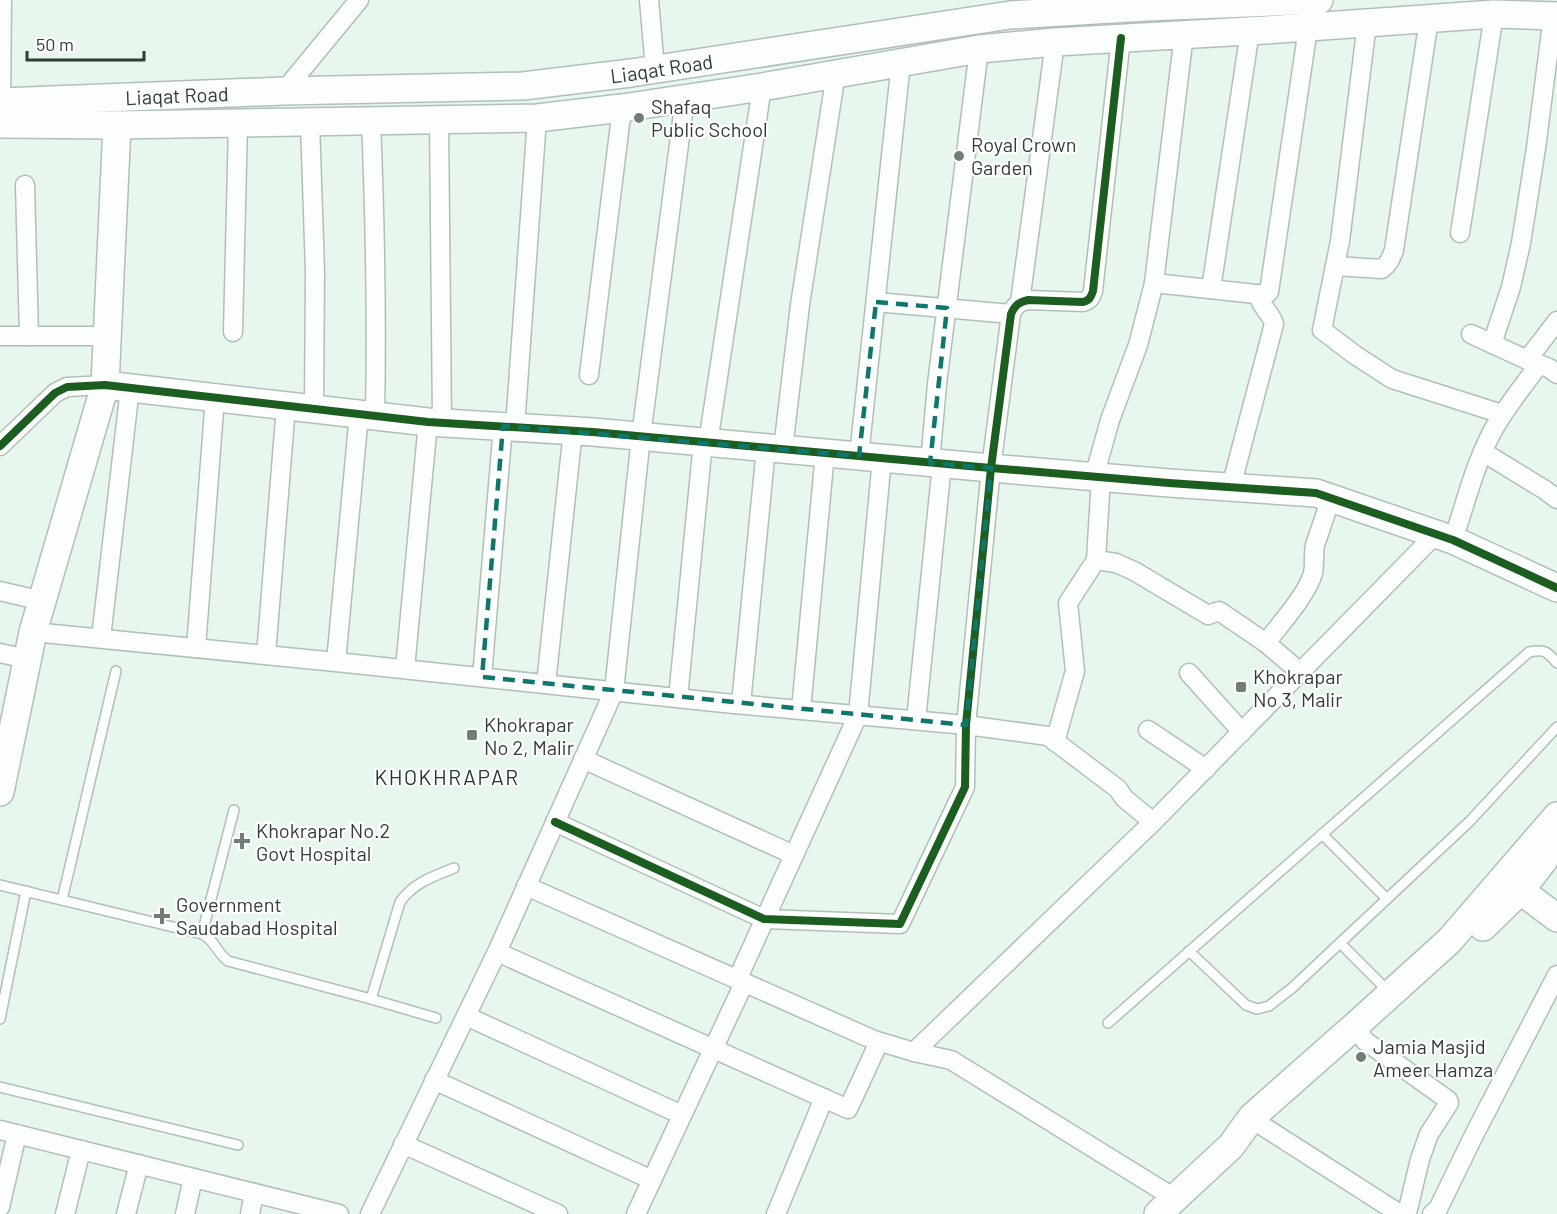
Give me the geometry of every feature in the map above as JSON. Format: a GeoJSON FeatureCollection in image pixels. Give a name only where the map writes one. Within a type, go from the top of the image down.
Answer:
{"type":"FeatureCollection","features":[{"type":"Feature","properties":{"kind":"main road","name":"Liaqat Road"},"geometry":{"type":"LineString","coordinates":[[0,109],[284,90],[523,86],[655,69],[1011,8],[1319,0]]}},
{"type":"Feature","properties":{"kind":"main road"},"geometry":{"type":"LineString","coordinates":[[0,109],[117,125],[537,118],[762,87],[979,49],[1055,42],[1308,28],[1494,14],[1555,16]]}},
{"type":"Feature","properties":{"kind":"main road"},"geometry":{"type":"LineString","coordinates":[[1,783],[7,719],[27,659],[42,600],[117,386],[107,336],[117,125]]}},
{"type":"Feature","properties":{"kind":"main road"},"geometry":{"type":"LineString","coordinates":[[117,386],[435,423],[573,430],[1097,477],[1316,493],[1444,537],[1557,588]]}},
{"type":"Feature","properties":{"kind":"main road"},"geometry":{"type":"LineString","coordinates":[[1167,1207],[1231,1146],[1360,1034],[1512,884],[1557,816]]}},
{"type":"Feature","properties":{"kind":"main road"},"geometry":{"type":"LineString","coordinates":[[1360,1034],[1391,994],[1557,843]]}},
{"type":"Feature","properties":{"kind":"main road"},"geometry":{"type":"LineString","coordinates":[[1512,884],[1557,918]]}},
{"type":"Feature","properties":{"kind":"street"},"geometry":{"type":"LineString","coordinates":[[0,109],[2,0]]}},
{"type":"Feature","properties":{"kind":"street"},"geometry":{"type":"LineString","coordinates":[[284,90],[359,0]]}},
{"type":"Feature","properties":{"kind":"street"},"geometry":{"type":"LineString","coordinates":[[649,0],[655,69]]}},
{"type":"Feature","properties":{"kind":"street"},"geometry":{"type":"LineString","coordinates":[[1460,233],[1494,14]]}},
{"type":"Feature","properties":{"kind":"street"},"geometry":{"type":"LineString","coordinates":[[1492,344],[1512,287],[1521,243],[1555,16]]}},
{"type":"Feature","properties":{"kind":"street"},"geometry":{"type":"LineString","coordinates":[[1335,267],[1382,269],[1390,261],[1394,250],[1429,19]]}},
{"type":"Feature","properties":{"kind":"street"},"geometry":{"type":"LineString","coordinates":[[1367,23],[1340,241],[1321,328],[1323,332],[1392,379],[1503,414]]}},
{"type":"Feature","properties":{"kind":"street"},"geometry":{"type":"LineString","coordinates":[[1154,283],[1265,295],[1269,292],[1308,28]]}},
{"type":"Feature","properties":{"kind":"street"},"geometry":{"type":"LineString","coordinates":[[1210,289],[1250,31]]}},
{"type":"Feature","properties":{"kind":"street"},"geometry":{"type":"LineString","coordinates":[[1055,742],[1075,671],[1068,603],[1096,560],[1097,477],[1110,420],[1137,345],[1154,283],[1184,34]]}},
{"type":"Feature","properties":{"kind":"street"},"geometry":{"type":"LineString","coordinates":[[876,302],[946,308],[1015,308],[1028,300],[1083,302],[1091,298],[1121,38]]}},
{"type":"Feature","properties":{"kind":"street"},"geometry":{"type":"LineString","coordinates":[[555,822],[764,919],[900,924],[965,787],[966,725],[991,468],[1055,42]]}},
{"type":"Feature","properties":{"kind":"street"},"geometry":{"type":"LineString","coordinates":[[916,720],[936,463],[937,384],[979,49]]}},
{"type":"Feature","properties":{"kind":"street"},"geometry":{"type":"LineString","coordinates":[[636,1214],[713,1049],[764,919],[858,715],[876,302],[901,62]]}},
{"type":"Feature","properties":{"kind":"street"},"geometry":{"type":"LineString","coordinates":[[741,704],[775,448],[836,73]]}},
{"type":"Feature","properties":{"kind":"street"},"geometry":{"type":"LineString","coordinates":[[678,698],[706,442],[762,87]]}},
{"type":"Feature","properties":{"kind":"street"},"geometry":{"type":"LineString","coordinates":[[370,1214],[497,952],[614,691],[641,436],[685,98]]}},
{"type":"Feature","properties":{"kind":"street"},"geometry":{"type":"LineString","coordinates":[[589,375],[622,108]]}},
{"type":"Feature","properties":{"kind":"street"},"geometry":{"type":"LineString","coordinates":[[482,677],[509,427],[537,118]]}},
{"type":"Feature","properties":{"kind":"street"},"geometry":{"type":"LineString","coordinates":[[336,662],[376,330],[371,120]]}},
{"type":"Feature","properties":{"kind":"street"},"geometry":{"type":"LineString","coordinates":[[405,669],[435,423],[439,120]]}},
{"type":"Feature","properties":{"kind":"street"},"geometry":{"type":"LineString","coordinates":[[310,122],[315,272],[314,409]]}},
{"type":"Feature","properties":{"kind":"street"},"geometry":{"type":"LineString","coordinates":[[233,332],[238,123]]}},
{"type":"Feature","properties":{"kind":"street"},"geometry":{"type":"LineString","coordinates":[[25,184],[29,336]]}},
{"type":"Feature","properties":{"kind":"street"},"geometry":{"type":"LineString","coordinates":[[1231,487],[1274,324],[1259,301],[1258,294]]}},
{"type":"Feature","properties":{"kind":"street"},"geometry":{"type":"LineString","coordinates":[[914,1052],[1154,822],[1300,672],[1444,537],[1483,452],[1557,321]]}},
{"type":"Feature","properties":{"kind":"street"},"geometry":{"type":"LineString","coordinates":[[1471,334],[1549,368],[1557,374]]}},
{"type":"Feature","properties":{"kind":"street"},"geometry":{"type":"LineString","coordinates":[[0,336],[107,336]]}},
{"type":"Feature","properties":{"kind":"street"},"geometry":{"type":"LineString","coordinates":[[0,446],[55,393],[67,387],[117,386],[101,638]]}},
{"type":"Feature","properties":{"kind":"street"},"geometry":{"type":"LineString","coordinates":[[196,648],[215,397]]}},
{"type":"Feature","properties":{"kind":"street"},"geometry":{"type":"LineString","coordinates":[[266,655],[286,406]]}},
{"type":"Feature","properties":{"kind":"street"},"geometry":{"type":"LineString","coordinates":[[546,684],[573,430]]}},
{"type":"Feature","properties":{"kind":"street"},"geometry":{"type":"LineString","coordinates":[[1483,452],[1557,499]]}},
{"type":"Feature","properties":{"kind":"street"},"geometry":{"type":"LineString","coordinates":[[801,710],[825,453]]}},
{"type":"Feature","properties":{"kind":"street"},"geometry":{"type":"LineString","coordinates":[[1266,643],[1303,594],[1310,581],[1315,563],[1315,544],[1331,498]]}},
{"type":"Feature","properties":{"kind":"street"},"geometry":{"type":"LineString","coordinates":[[1096,560],[1116,563],[1134,571],[1208,615],[1219,611],[1266,643],[1300,672]]}},
{"type":"Feature","properties":{"kind":"street"},"geometry":{"type":"LineString","coordinates":[[0,591],[42,600]]}},
{"type":"Feature","properties":{"kind":"street"},"geometry":{"type":"LineString","coordinates":[[33,632],[966,725],[1048,736],[1118,789],[1124,798],[1154,822]]}},
{"type":"Feature","properties":{"kind":"street"},"geometry":{"type":"LineString","coordinates":[[0,652],[27,659]]}},
{"type":"Feature","properties":{"kind":"street"},"geometry":{"type":"LineString","coordinates":[[1189,673],[1242,732]]}},
{"type":"Feature","properties":{"kind":"street"},"geometry":{"type":"LineString","coordinates":[[1148,730],[1206,769]]}},
{"type":"Feature","properties":{"kind":"street"},"geometry":{"type":"LineString","coordinates":[[583,759],[794,855]]}},
{"type":"Feature","properties":{"kind":"street"},"geometry":{"type":"LineString","coordinates":[[526,886],[879,1042],[951,1060],[1167,1207]]}},
{"type":"Feature","properties":{"kind":"street"},"geometry":{"type":"LineString","coordinates":[[497,952],[848,1109],[879,1042]]}},
{"type":"Feature","properties":{"kind":"street"},"geometry":{"type":"LineString","coordinates":[[1432,1214],[1438,1209],[1557,975]]}},
{"type":"Feature","properties":{"kind":"street"},"geometry":{"type":"LineString","coordinates":[[466,1016],[682,1115]]}},
{"type":"Feature","properties":{"kind":"street"},"geometry":{"type":"LineString","coordinates":[[1360,1034],[1449,1103],[1430,1134],[1420,1159],[1405,1214]]}},
{"type":"Feature","properties":{"kind":"street"},"geometry":{"type":"LineString","coordinates":[[434,1080],[652,1180]]}},
{"type":"Feature","properties":{"kind":"street"},"geometry":{"type":"LineString","coordinates":[[776,1214],[824,1098]]}},
{"type":"Feature","properties":{"kind":"street"},"geometry":{"type":"LineString","coordinates":[[1258,1122],[1400,1214]]}},
{"type":"Feature","properties":{"kind":"street"},"geometry":{"type":"LineString","coordinates":[[0,1207],[8,1132],[254,1193],[311,1211],[339,1214]]}},
{"type":"Feature","properties":{"kind":"street"},"geometry":{"type":"LineString","coordinates":[[404,1144],[558,1214]]}},
{"type":"Feature","properties":{"kind":"street"},"geometry":{"type":"LineString","coordinates":[[65,1214],[81,1150]]}},
{"type":"Feature","properties":{"kind":"street"},"geometry":{"type":"LineString","coordinates":[[126,1214],[139,1164]]}},
{"type":"Feature","properties":{"kind":"street"},"geometry":{"type":"LineString","coordinates":[[185,1214],[193,1178]]}},
{"type":"Feature","properties":{"kind":"street"},"geometry":{"type":"LineString","coordinates":[[250,1214],[254,1193]]}},
{"type":"Feature","properties":{"kind":"lane"},"geometry":{"type":"LineString","coordinates":[[1108,1023],[1529,652],[1540,649],[1549,653],[1557,663]]}},
{"type":"Feature","properties":{"kind":"lane"},"geometry":{"type":"LineString","coordinates":[[62,900],[116,671]]}},
{"type":"Feature","properties":{"kind":"lane"},"geometry":{"type":"LineString","coordinates":[[1189,951],[1246,1005],[1257,1009],[1269,1006],[1470,821],[1557,728]]}},
{"type":"Feature","properties":{"kind":"lane"},"geometry":{"type":"LineString","coordinates":[[202,934],[234,810]]}},
{"type":"Feature","properties":{"kind":"lane"},"geometry":{"type":"LineString","coordinates":[[1322,834],[1387,899]]}},
{"type":"Feature","properties":{"kind":"lane"},"geometry":{"type":"LineString","coordinates":[[371,999],[400,902],[405,894],[415,885],[454,868]]}},
{"type":"Feature","properties":{"kind":"lane"},"geometry":{"type":"LineString","coordinates":[[0,885],[202,934],[210,938],[221,955],[228,961],[436,1018]]}},
{"type":"Feature","properties":{"kind":"lane"},"geometry":{"type":"LineString","coordinates":[[0,1018],[27,891]]}},
{"type":"Feature","properties":{"kind":"lane"},"geometry":{"type":"LineString","coordinates":[[1340,942],[1391,994]]}},
{"type":"Feature","properties":{"kind":"lane"},"geometry":{"type":"LineString","coordinates":[[0,1087],[238,1145]]}},
{"type":"Feature","properties":{"kind":"highlighted area"},"geometry":{"type":"Polygon","coordinates":[[[876,302],[947,308],[930,463],[991,468],[966,725],[482,677],[503,426],[859,456],[876,302]]]}},
{"type":"Feature","properties":{"kind":"cycle path"},"geometry":{"type":"LineString","coordinates":[[555,822],[764,919],[900,924],[965,787],[966,725],[991,468],[1011,314],[1018,304],[1028,300],[1083,302],[1092,295],[1121,38]]}},
{"type":"Feature","properties":{"kind":"cycle path"},"geometry":{"type":"LineString","coordinates":[[0,446],[55,393],[67,387],[105,385],[428,422],[593,432],[991,468],[1316,493],[1453,540],[1557,588]]}},
{"type":"Feature","properties":{"kind":"place","name":"Shafaq Public School"},"geometry":{"type":"Point","coordinates":[639,118]}},
{"type":"Feature","properties":{"kind":"place","name":"Royal Crown Garden"},"geometry":{"type":"Point","coordinates":[959,156]}},
{"type":"Feature","properties":{"kind":"place","name":"Khokrapar No 3, Malir"},"geometry":{"type":"Point","coordinates":[1241,687]}},
{"type":"Feature","properties":{"kind":"place","name":"Khokrapar No 2, Malir"},"geometry":{"type":"Point","coordinates":[472,735]}},
{"type":"Feature","properties":{"kind":"place","name":"Khokrapar No.2 Govt Hospital"},"geometry":{"type":"Point","coordinates":[242,841]}},
{"type":"Feature","properties":{"kind":"place","name":"Government Saudabad Hospital"},"geometry":{"type":"Point","coordinates":[162,916]}},
{"type":"Feature","properties":{"kind":"place","name":"Jamia Masjid Ameer Hamza"},"geometry":{"type":"Point","coordinates":[1361,1057]}},
{"type":"Feature","properties":{"kind":"district","name":"KHOKHRAPAR"},"geometry":{"type":"Point","coordinates":[447,776]}}]}
